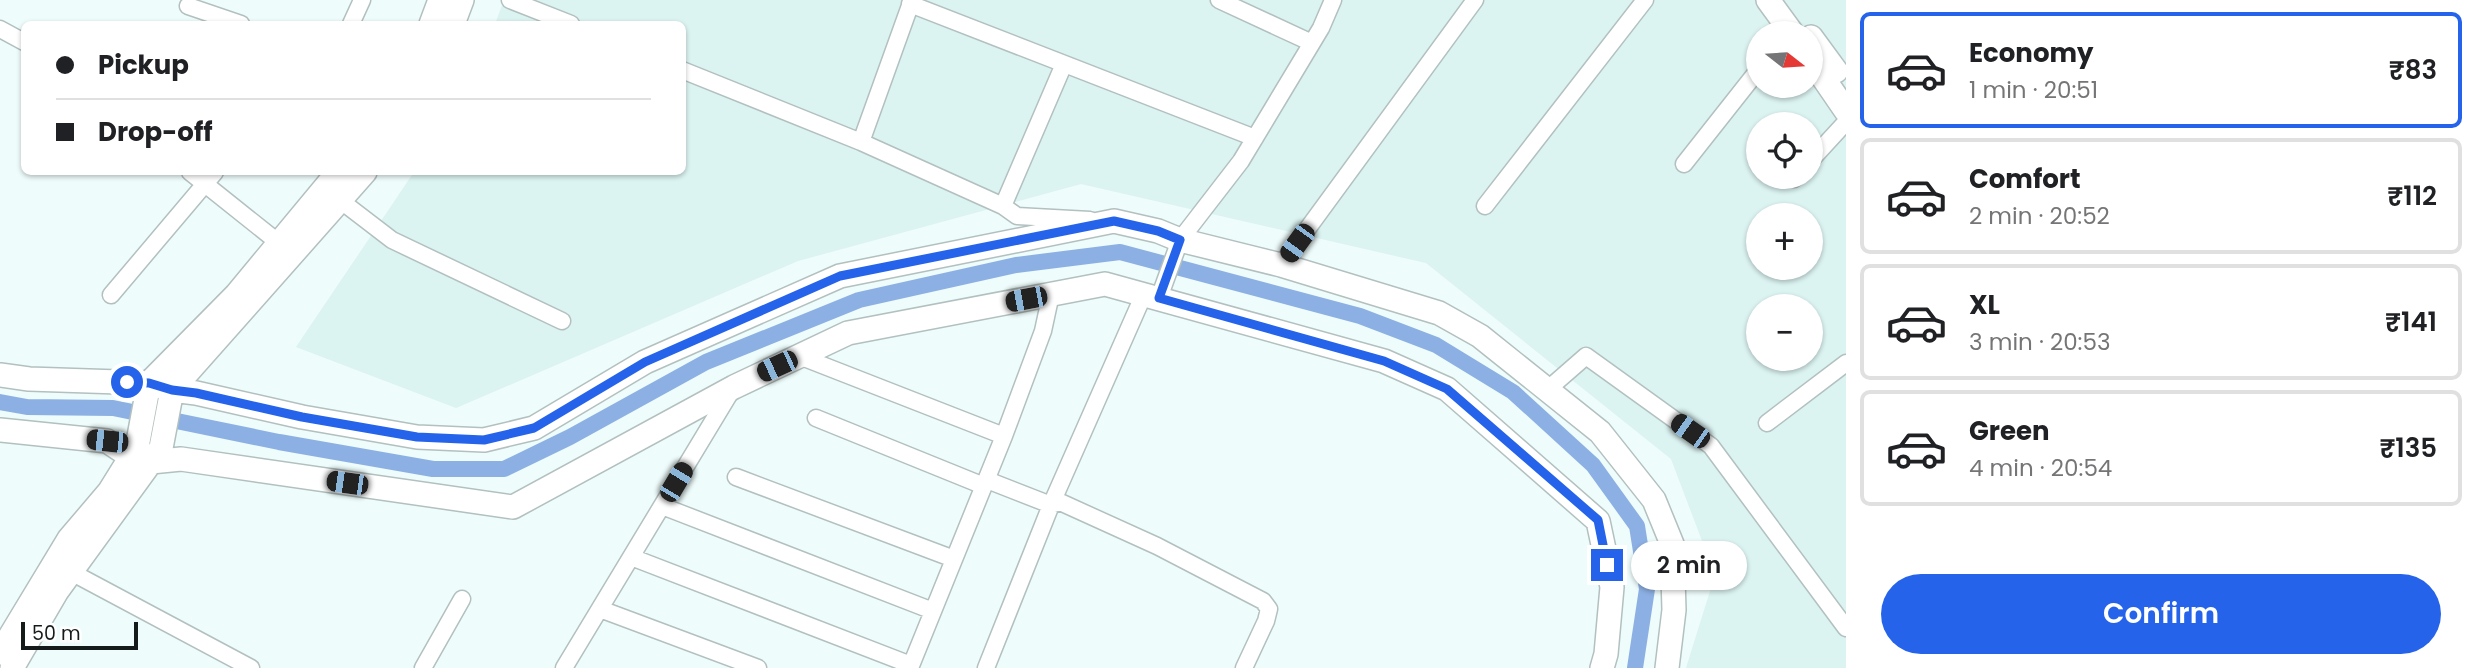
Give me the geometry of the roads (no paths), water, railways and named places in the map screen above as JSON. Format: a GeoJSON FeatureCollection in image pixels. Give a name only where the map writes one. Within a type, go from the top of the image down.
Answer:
{"type":"FeatureCollection","features":[{"type":"Feature","properties":{"kind":"street"},"geometry":{"type":"LineString","coordinates":[[352,21],[362,0]]}},
{"type":"Feature","properties":{"kind":"street"},"geometry":{"type":"LineString","coordinates":[[432,21],[440,0]]}},
{"type":"Feature","properties":{"kind":"street"},"geometry":{"type":"LineString","coordinates":[[454,21],[461,0]]}},
{"type":"Feature","properties":{"kind":"street"},"geometry":{"type":"LineString","coordinates":[[510,0],[563,21]]}},
{"type":"Feature","properties":{"kind":"street"},"geometry":{"type":"LineString","coordinates":[[1219,0],[1312,43]]}},
{"type":"Feature","properties":{"kind":"street"},"geometry":{"type":"LineString","coordinates":[[986,668],[1051,505],[1179,242],[1241,161],[1312,43],[1333,0]]}},
{"type":"Feature","properties":{"kind":"street"},"geometry":{"type":"LineString","coordinates":[[1281,265],[1475,0]]}},
{"type":"Feature","properties":{"kind":"street"},"geometry":{"type":"LineString","coordinates":[[1485,206],[1645,0]]}},
{"type":"Feature","properties":{"kind":"street"},"geometry":{"type":"LineString","coordinates":[[1768,0],[1787,21]]}},
{"type":"Feature","properties":{"kind":"street"},"geometry":{"type":"LineString","coordinates":[[1786,0],[1794,21]]}},
{"type":"Feature","properties":{"kind":"street"},"geometry":{"type":"LineString","coordinates":[[861,142],[911,2],[1255,138]]}},
{"type":"Feature","properties":{"kind":"street"},"geometry":{"type":"LineString","coordinates":[[188,6],[232,21]]}},
{"type":"Feature","properties":{"kind":"street"},"geometry":{"type":"LineString","coordinates":[[0,29],[21,40]]}},
{"type":"Feature","properties":{"kind":"street"},"geometry":{"type":"LineString","coordinates":[[1824,62],[1846,86]]}},
{"type":"Feature","properties":{"kind":"street"},"geometry":{"type":"LineString","coordinates":[[1003,206],[1065,64]]}},
{"type":"Feature","properties":{"kind":"street"},"geometry":{"type":"LineString","coordinates":[[686,72],[861,142],[1003,206],[1017,216],[1114,221],[1158,231],[1179,242],[1281,265],[1439,313],[1480,336],[1600,432],[1654,500],[1672,544],[1674,610],[1667,668]]}},
{"type":"Feature","properties":{"kind":"street"},"geometry":{"type":"LineString","coordinates":[[1824,80],[1846,111]]}},
{"type":"Feature","properties":{"kind":"street"},"geometry":{"type":"LineString","coordinates":[[1684,164],[1746,85]]}},
{"type":"Feature","properties":{"kind":"street"},"geometry":{"type":"LineString","coordinates":[[1823,147],[1846,122]]}},
{"type":"Feature","properties":{"kind":"street"},"geometry":{"type":"LineString","coordinates":[[0,653],[69,539],[145,453],[148,389],[236,295],[279,243],[335,187],[359,175]]}},
{"type":"Feature","properties":{"kind":"street"},"geometry":{"type":"LineString","coordinates":[[111,295],[210,177],[279,243]]}},
{"type":"Feature","properties":{"kind":"street"},"geometry":{"type":"LineString","coordinates":[[335,187],[392,240],[562,321]]}},
{"type":"Feature","properties":{"kind":"street"},"geometry":{"type":"LineString","coordinates":[[12,668],[145,453],[172,393],[335,187]]}},
{"type":"Feature","properties":{"kind":"street"},"geometry":{"type":"LineString","coordinates":[[0,375],[172,393],[196,393],[302,417],[417,437],[484,440],[534,428],[645,362],[840,276],[1114,221]]}},
{"type":"Feature","properties":{"kind":"street"},"geometry":{"type":"LineString","coordinates":[[0,430],[107,441],[145,453],[181,459],[513,507],[734,387],[848,333],[1105,284],[1384,361],[1447,389],[1598,520],[1612,587],[1606,654],[1602,668]]}},
{"type":"Feature","properties":{"kind":"street"},"geometry":{"type":"LineString","coordinates":[[631,557],[911,667],[1004,436],[1043,331],[1051,294]]}},
{"type":"Feature","properties":{"kind":"street"},"geometry":{"type":"LineString","coordinates":[[799,356],[1004,436]]}},
{"type":"Feature","properties":{"kind":"street"},"geometry":{"type":"LineString","coordinates":[[1547,390],[1586,356],[1711,446],[1846,628]]}},
{"type":"Feature","properties":{"kind":"street"},"geometry":{"type":"LineString","coordinates":[[1767,423],[1846,363]]}},
{"type":"Feature","properties":{"kind":"street"},"geometry":{"type":"LineString","coordinates":[[564,668],[734,387]]}},
{"type":"Feature","properties":{"kind":"street"},"geometry":{"type":"LineString","coordinates":[[816,418],[986,483],[1051,505],[1060,502],[1157,546],[1263,601],[1269,608],[1266,621],[1244,668]]}},
{"type":"Feature","properties":{"kind":"street"},"geometry":{"type":"LineString","coordinates":[[736,477],[954,559]]}},
{"type":"Feature","properties":{"kind":"street"},"geometry":{"type":"LineString","coordinates":[[662,506],[933,611]]}},
{"type":"Feature","properties":{"kind":"street"},"geometry":{"type":"LineString","coordinates":[[71,572],[251,668]]}},
{"type":"Feature","properties":{"kind":"street"},"geometry":{"type":"LineString","coordinates":[[423,668],[462,599]]}},
{"type":"Feature","properties":{"kind":"street"},"geometry":{"type":"LineString","coordinates":[[600,609],[758,668]]}},
{"type":"Feature","properties":{"kind":"waterway"},"geometry":{"type":"LineString","coordinates":[[0,402],[27,407],[113,408],[279,442],[433,469],[504,469],[570,437],[706,362],[859,300],[1016,265],[1120,252],[1360,316],[1436,345],[1513,392],[1593,465],[1637,526],[1647,589],[1635,668]]}}]}
